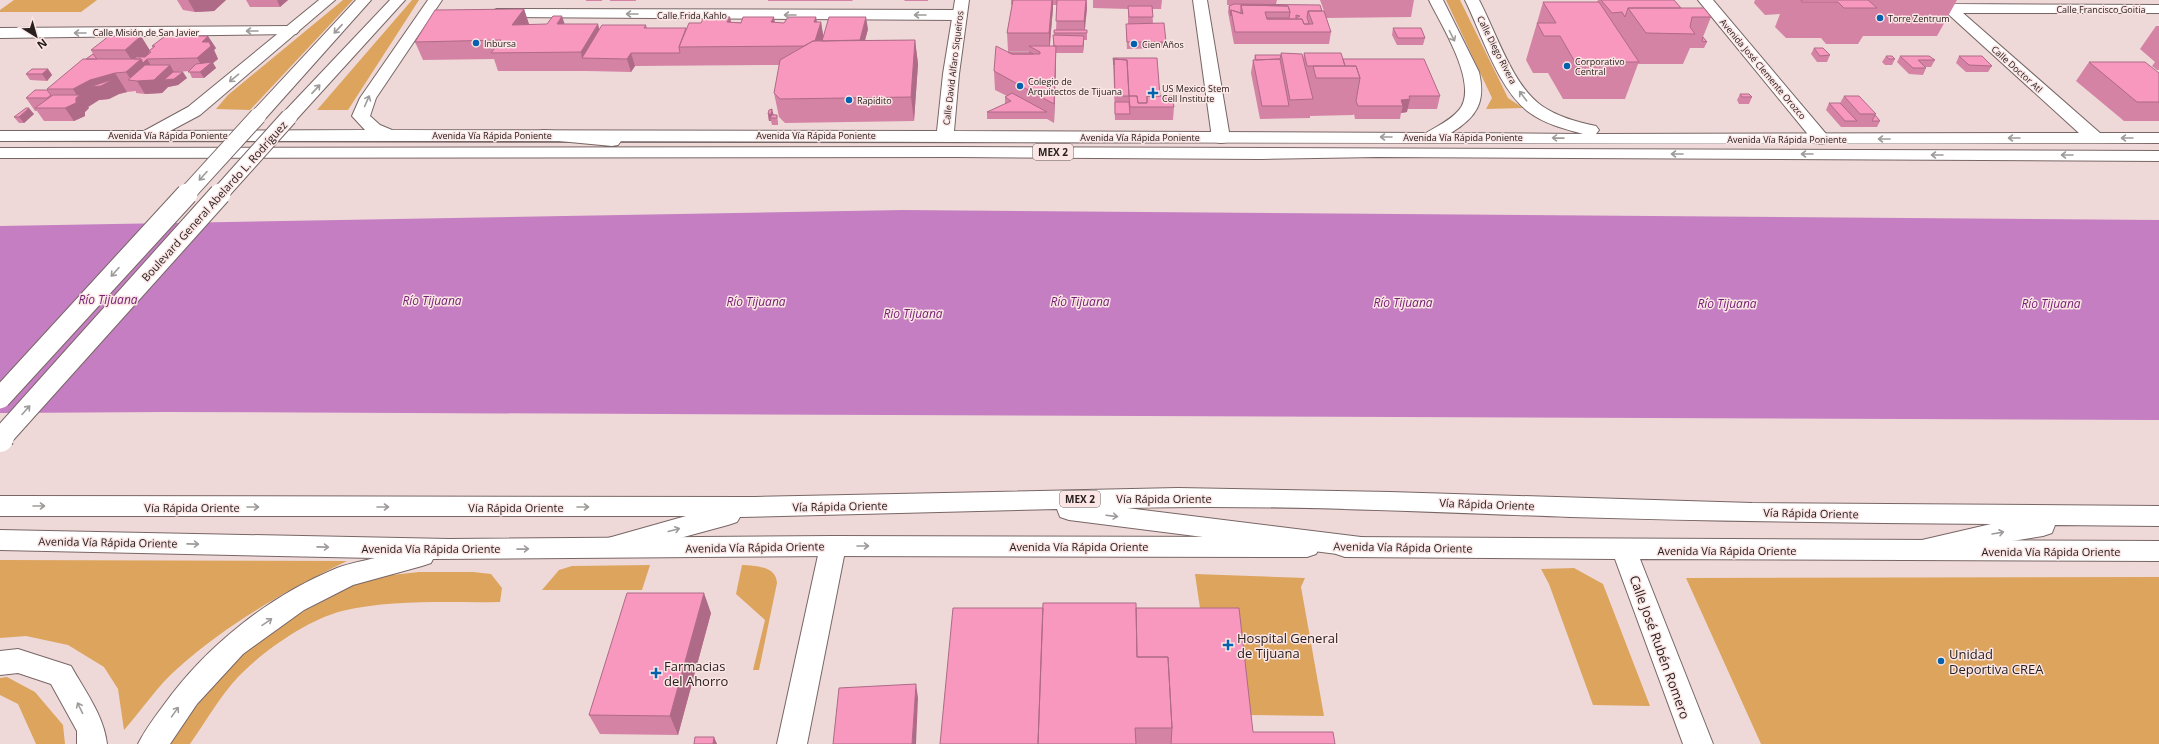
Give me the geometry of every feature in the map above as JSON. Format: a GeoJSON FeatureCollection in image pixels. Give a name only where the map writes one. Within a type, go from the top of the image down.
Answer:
{"type":"FeatureCollection","features":[{"type":"Feature","properties":{"kind":"main road"},"geometry":{"type":"LineString","coordinates":[[138,135],[156,131],[176,122],[194,111],[328,0]]}},
{"type":"Feature","properties":{"kind":"main road"},"geometry":{"type":"LineString","coordinates":[[0,398],[364,0]]}},
{"type":"Feature","properties":{"kind":"main road","name":"Boulevard General Abelardo L. Rodríguez"},"geometry":{"type":"LineString","coordinates":[[0,439],[289,117],[398,0]]}},
{"type":"Feature","properties":{"kind":"main road"},"geometry":{"type":"LineString","coordinates":[[1200,0],[1221,138]]}},
{"type":"Feature","properties":{"kind":"main road"},"geometry":{"type":"LineString","coordinates":[[1431,137],[1454,126],[1464,117],[1473,102],[1474,93],[1474,83],[1471,72],[1436,0]]}},
{"type":"Feature","properties":{"kind":"main road","name":"Calle Diego Rivera"},"geometry":{"type":"LineString","coordinates":[[1472,0],[1514,84],[1528,103],[1552,119],[1571,125],[1635,139]]}},
{"type":"Feature","properties":{"kind":"main road","name":"Avenida José Clemente Orozco"},"geometry":{"type":"LineString","coordinates":[[1705,0],[1821,139]]}},
{"type":"Feature","properties":{"kind":"main road","name":"Calle Francisco Goitia"},"geometry":{"type":"LineString","coordinates":[[1943,4],[2159,9]]}},
{"type":"Feature","properties":{"kind":"main road","name":"Calle Doctor Atl"},"geometry":{"type":"LineString","coordinates":[[1943,4],[2095,138]]}},
{"type":"Feature","properties":{"kind":"main road","name":"Calle Frida Kahlo"},"geometry":{"type":"LineString","coordinates":[[479,14],[961,8]]}},
{"type":"Feature","properties":{"kind":"main road","name":"Calle David Alfaro Siqueiros"},"geometry":{"type":"LineString","coordinates":[[945,136],[961,8]]}},
{"type":"Feature","properties":{"kind":"main road"},"geometry":{"type":"LineString","coordinates":[[390,135],[375,130],[366,124],[361,116],[368,98],[433,9]]}},
{"type":"Feature","properties":{"kind":"main road","name":"Calle Misión de San Javier"},"geometry":{"type":"LineString","coordinates":[[0,33],[291,31]]}},
{"type":"Feature","properties":{"kind":"main road"},"geometry":{"type":"LineString","coordinates":[[544,135],[760,153]]}},
{"type":"Feature","properties":{"kind":"main road","name":"Avenida Vía Rápida Poniente"},"geometry":{"type":"LineString","coordinates":[[0,136],[544,135],[1221,138],[1431,137],[1635,139],[2159,138]]}},
{"type":"Feature","properties":{"kind":"main road","name":"Avenida Vía Rápida Poniente"},"geometry":{"type":"LineString","coordinates":[[0,153],[1393,152],[2159,156]]}},
{"type":"Feature","properties":{"kind":"main road","name":"Vía Rápida Oriente"},"geometry":{"type":"LineString","coordinates":[[0,506],[755,508],[1004,500],[1186,497],[1390,500],[1752,512],[2147,516]]}},
{"type":"Feature","properties":{"kind":"main road"},"geometry":{"type":"LineString","coordinates":[[1004,500],[1361,547]]}},
{"type":"Feature","properties":{"kind":"main road"},"geometry":{"type":"LineString","coordinates":[[610,548],[755,508]]}},
{"type":"Feature","properties":{"kind":"main road"},"geometry":{"type":"LineString","coordinates":[[1918,550],[1981,536],[2045,525],[2147,516]]}},
{"type":"Feature","properties":{"kind":"main road","name":"Avenida Vía Rápida Oriente"},"geometry":{"type":"LineString","coordinates":[[0,540],[449,550],[833,546],[2159,551]]}},
{"type":"Feature","properties":{"kind":"main road"},"geometry":{"type":"LineString","coordinates":[[792,744],[833,546]]}},
{"type":"Feature","properties":{"kind":"main road"},"geometry":{"type":"LineString","coordinates":[[152,744],[187,694],[233,646],[295,602],[346,576],[449,550]]}},
{"type":"Feature","properties":{"kind":"main road","name":"Calle José Rubén Romero"},"geometry":{"type":"LineString","coordinates":[[1624,550],[1698,744]]}},
{"type":"Feature","properties":{"kind":"main road"},"geometry":{"type":"LineString","coordinates":[[0,663],[18,661],[61,675],[91,729],[92,744]]}},
{"type":"Feature","properties":{"kind":"shaded area"},"geometry":{"type":"Polygon","coordinates":[[[14,0],[97,0],[81,12],[0,12],[0,10],[14,0]]]}},
{"type":"Feature","properties":{"kind":"shaded area"},"geometry":{"type":"Polygon","coordinates":[[[343,0],[353,0],[250,110],[216,109],[228,95],[343,0]]]}},
{"type":"Feature","properties":{"kind":"shaded area"},"geometry":{"type":"Polygon","coordinates":[[[412,0],[419,0],[348,110],[317,110],[412,0]]]}},
{"type":"Feature","properties":{"kind":"shaded area"},"geometry":{"type":"Polygon","coordinates":[[[1446,0],[1460,0],[1508,98],[1523,108],[1486,109],[1492,98],[1446,0]]]}},
{"type":"Feature","properties":{"kind":"shaded area"},"geometry":{"type":"Polygon","coordinates":[[[0,560],[347,561],[259,608],[217,636],[171,675],[124,730],[118,689],[104,667],[68,645],[26,636],[0,638],[0,560]]]}},
{"type":"Feature","properties":{"kind":"shaded area"},"geometry":{"type":"Polygon","coordinates":[[[650,565],[642,590],[542,590],[559,570],[572,566],[650,565]]]}},
{"type":"Feature","properties":{"kind":"shaded area"},"geometry":{"type":"Polygon","coordinates":[[[742,565],[769,570],[776,577],[777,583],[759,670],[753,670],[765,620],[736,594],[742,565]]]}},
{"type":"Feature","properties":{"kind":"shaded area"},"geometry":{"type":"Polygon","coordinates":[[[1574,568],[1603,584],[1650,706],[1593,705],[1549,584],[1541,569],[1574,568]]]}},
{"type":"Feature","properties":{"kind":"shaded area"},"geometry":{"type":"Polygon","coordinates":[[[419,572],[473,572],[491,574],[502,588],[500,602],[421,602],[361,607],[342,611],[314,621],[273,647],[248,667],[225,692],[190,744],[169,744],[190,714],[236,659],[295,616],[352,586],[383,576],[419,572]]]}},
{"type":"Feature","properties":{"kind":"shaded area"},"geometry":{"type":"Polygon","coordinates":[[[1195,574],[1305,578],[1301,587],[1324,716],[1247,715],[1202,622],[1195,574]]]}},
{"type":"Feature","properties":{"kind":"shaded area","name":"Unidad Deportiva CREA"},"geometry":{"type":"Polygon","coordinates":[[[2159,577],[2159,744],[1761,744],[1686,578],[2159,577]]]}},
{"type":"Feature","properties":{"kind":"shaded area"},"geometry":{"type":"Polygon","coordinates":[[[7,677],[35,692],[63,725],[65,744],[36,744],[18,704],[0,695],[0,678],[7,677]]]}},
{"type":"Feature","properties":{"kind":"water","name":"Rio Tijuana"},"geometry":{"type":"Polygon","coordinates":[[[903,210],[2159,220],[2159,420],[166,412],[0,413],[0,226],[903,210]]]}},
{"type":"Feature","properties":{"kind":"building"},"geometry":{"type":"Polygon","coordinates":[[[1013,0],[1052,0],[1049,33],[1007,33],[1013,0]]]}},
{"type":"Feature","properties":{"kind":"building"},"geometry":{"type":"Polygon","coordinates":[[[1057,0],[1086,0],[1084,21],[1056,21],[1057,0]]]}},
{"type":"Feature","properties":{"kind":"building"},"geometry":{"type":"Polygon","coordinates":[[[1601,0],[1674,0],[1681,8],[1628,8],[1625,17],[1622,12],[1612,13],[1601,0]]]}},
{"type":"Feature","properties":{"kind":"building"},"geometry":{"type":"Polygon","coordinates":[[[1801,0],[1868,0],[1877,8],[1844,8],[1838,2],[1802,2],[1801,0]]]}},
{"type":"Feature","properties":{"kind":"building"},"geometry":{"type":"Polygon","coordinates":[[[1543,2],[1599,2],[1639,62],[1575,62],[1560,36],[1544,36],[1537,23],[1556,23],[1543,2]]]}},
{"type":"Feature","properties":{"kind":"building"},"geometry":{"type":"Polygon","coordinates":[[[1234,4],[1320,5],[1322,11],[1308,11],[1307,17],[1309,24],[1304,24],[1302,19],[1267,19],[1289,18],[1290,12],[1288,6],[1241,5],[1241,13],[1231,10],[1231,16],[1229,6],[1234,4]]]}},
{"type":"Feature","properties":{"kind":"building"},"geometry":{"type":"Polygon","coordinates":[[[1241,5],[1288,6],[1290,12],[1265,12],[1267,19],[1302,19],[1304,24],[1313,24],[1308,11],[1324,11],[1331,32],[1235,32],[1231,10],[1243,14],[1241,5]]]}},
{"type":"Feature","properties":{"kind":"building"},"geometry":{"type":"Polygon","coordinates":[[[1128,6],[1152,6],[1153,17],[1129,17],[1128,6]]]}},
{"type":"Feature","properties":{"kind":"building"},"geometry":{"type":"Polygon","coordinates":[[[1628,8],[1704,8],[1711,17],[1692,17],[1690,27],[1695,34],[1646,33],[1628,8]]]}},
{"type":"Feature","properties":{"kind":"building"},"geometry":{"type":"Polygon","coordinates":[[[524,9],[512,25],[547,24],[553,16],[562,16],[557,24],[598,24],[581,52],[491,53],[501,40],[415,42],[435,10],[524,9]]]}},
{"type":"Feature","properties":{"kind":"building"},"geometry":{"type":"Polygon","coordinates":[[[704,17],[730,17],[727,22],[741,23],[743,17],[774,17],[771,22],[784,23],[788,17],[816,17],[814,22],[821,22],[815,41],[804,46],[679,47],[689,23],[701,23],[704,17]]]}},
{"type":"Feature","properties":{"kind":"building"},"geometry":{"type":"Polygon","coordinates":[[[829,17],[866,17],[860,40],[822,41],[829,17]]]}},
{"type":"Feature","properties":{"kind":"building"},"geometry":{"type":"Polygon","coordinates":[[[1164,23],[1166,42],[1127,42],[1126,24],[1164,23]]]}},
{"type":"Feature","properties":{"kind":"building"},"geometry":{"type":"Polygon","coordinates":[[[602,25],[646,25],[644,28],[686,28],[679,47],[680,53],[631,53],[627,59],[582,58],[602,25]]]}},
{"type":"Feature","properties":{"kind":"building"},"geometry":{"type":"Polygon","coordinates":[[[1393,28],[1421,28],[1425,38],[1398,38],[1393,28]]]}},
{"type":"Feature","properties":{"kind":"building"},"geometry":{"type":"Polygon","coordinates":[[[1054,30],[1087,30],[1087,33],[1054,33],[1054,30]]]}},
{"type":"Feature","properties":{"kind":"building"},"geometry":{"type":"Polygon","coordinates":[[[1053,35],[1084,36],[1083,46],[1054,46],[1053,35]]]}},
{"type":"Feature","properties":{"kind":"building"},"geometry":{"type":"Polygon","coordinates":[[[109,36],[141,36],[125,50],[91,50],[109,36]]]}},
{"type":"Feature","properties":{"kind":"building"},"geometry":{"type":"Polygon","coordinates":[[[165,36],[208,36],[202,42],[209,42],[211,46],[197,58],[147,59],[143,63],[141,59],[134,59],[136,57],[145,57],[155,46],[152,46],[165,36]]]}},
{"type":"Feature","properties":{"kind":"building"},"geometry":{"type":"Polygon","coordinates":[[[1703,37],[1707,42],[1702,41],[1703,37]]]}},
{"type":"Feature","properties":{"kind":"building"},"geometry":{"type":"Polygon","coordinates":[[[915,40],[911,97],[780,99],[774,93],[780,60],[813,41],[915,40]]]}},
{"type":"Feature","properties":{"kind":"building"},"geometry":{"type":"Polygon","coordinates":[[[996,46],[1012,54],[1040,54],[1040,52],[1029,46],[1056,46],[1054,104],[994,71],[996,46]]]}},
{"type":"Feature","properties":{"kind":"building"},"geometry":{"type":"Polygon","coordinates":[[[1814,48],[1823,48],[1830,55],[1820,56],[1814,48]]]}},
{"type":"Feature","properties":{"kind":"building"},"geometry":{"type":"Polygon","coordinates":[[[1008,52],[1029,52],[1033,54],[1012,54],[1008,52]]]}},
{"type":"Feature","properties":{"kind":"building"},"geometry":{"type":"Polygon","coordinates":[[[1281,53],[1302,54],[1313,99],[1290,100],[1281,53]]]}},
{"type":"Feature","properties":{"kind":"building"},"geometry":{"type":"Polygon","coordinates":[[[1304,53],[1341,53],[1345,66],[1307,66],[1304,53]]]}},
{"type":"Feature","properties":{"kind":"building"},"geometry":{"type":"Polygon","coordinates":[[[93,54],[97,59],[86,59],[93,54]]]}},
{"type":"Feature","properties":{"kind":"building"},"geometry":{"type":"Polygon","coordinates":[[[1255,55],[1281,55],[1280,59],[1256,60],[1255,55]]]}},
{"type":"Feature","properties":{"kind":"building"},"geometry":{"type":"Polygon","coordinates":[[[1886,56],[1892,56],[1895,59],[1889,59],[1886,56]]]}},
{"type":"Feature","properties":{"kind":"building"},"geometry":{"type":"Polygon","coordinates":[[[1900,56],[1929,56],[1935,60],[1918,60],[1926,68],[1913,68],[1900,56]]]}},
{"type":"Feature","properties":{"kind":"building"},"geometry":{"type":"Polygon","coordinates":[[[1959,56],[1982,56],[1992,66],[1969,65],[1959,56]]]}},
{"type":"Feature","properties":{"kind":"building"},"geometry":{"type":"Polygon","coordinates":[[[1113,58],[1157,58],[1160,96],[1147,96],[1147,103],[1138,103],[1137,96],[1129,96],[1127,60],[1114,59],[1114,65],[1113,58]]]}},
{"type":"Feature","properties":{"kind":"building"},"geometry":{"type":"Polygon","coordinates":[[[83,59],[141,59],[126,72],[115,73],[90,80],[73,89],[47,89],[83,59]]]}},
{"type":"Feature","properties":{"kind":"building"},"geometry":{"type":"Polygon","coordinates":[[[1114,59],[1127,60],[1129,96],[1115,96],[1114,59]]]}},
{"type":"Feature","properties":{"kind":"building"},"geometry":{"type":"Polygon","coordinates":[[[1280,59],[1289,106],[1262,106],[1253,60],[1280,59]]]}},
{"type":"Feature","properties":{"kind":"building"},"geometry":{"type":"Polygon","coordinates":[[[1343,59],[1424,59],[1440,96],[1409,96],[1410,99],[1401,100],[1403,106],[1358,106],[1356,101],[1360,78],[1356,66],[1345,66],[1343,59]]]}},
{"type":"Feature","properties":{"kind":"building"},"geometry":{"type":"Polygon","coordinates":[[[212,62],[200,72],[188,72],[196,64],[212,62]]]}},
{"type":"Feature","properties":{"kind":"building"},"geometry":{"type":"Polygon","coordinates":[[[2089,62],[2145,62],[2159,73],[2159,102],[2137,102],[2089,62]]]}},
{"type":"Feature","properties":{"kind":"building"},"geometry":{"type":"Polygon","coordinates":[[[145,65],[170,65],[154,80],[128,80],[145,65]]]}},
{"type":"Feature","properties":{"kind":"building"},"geometry":{"type":"Polygon","coordinates":[[[1313,66],[1356,66],[1360,78],[1316,78],[1313,66]]]}},
{"type":"Feature","properties":{"kind":"building"},"geometry":{"type":"Polygon","coordinates":[[[32,69],[48,69],[42,74],[26,74],[32,69]]]}},
{"type":"Feature","properties":{"kind":"building"},"geometry":{"type":"Polygon","coordinates":[[[173,72],[183,72],[174,79],[164,80],[173,72]]]}},
{"type":"Feature","properties":{"kind":"building"},"geometry":{"type":"Polygon","coordinates":[[[114,79],[101,86],[89,87],[114,79]]]}},
{"type":"Feature","properties":{"kind":"building"},"geometry":{"type":"Polygon","coordinates":[[[35,90],[47,90],[51,95],[47,98],[26,98],[35,90]]]}},
{"type":"Feature","properties":{"kind":"building"},"geometry":{"type":"Polygon","coordinates":[[[1012,93],[1047,112],[987,112],[1011,101],[1005,97],[1012,93]]]}},
{"type":"Feature","properties":{"kind":"building"},"geometry":{"type":"Polygon","coordinates":[[[1740,94],[1749,94],[1752,97],[1742,97],[1740,94]]]}},
{"type":"Feature","properties":{"kind":"building"},"geometry":{"type":"Polygon","coordinates":[[[53,95],[80,95],[76,98],[76,103],[65,108],[35,108],[53,95]]]}},
{"type":"Feature","properties":{"kind":"building"},"geometry":{"type":"Polygon","coordinates":[[[1129,96],[1137,96],[1138,103],[1147,103],[1147,96],[1172,96],[1174,107],[1130,107],[1129,96]]]}},
{"type":"Feature","properties":{"kind":"building"},"geometry":{"type":"Polygon","coordinates":[[[1844,96],[1859,96],[1876,114],[1860,114],[1844,96]]]}},
{"type":"Feature","properties":{"kind":"building"},"geometry":{"type":"Polygon","coordinates":[[[1115,102],[1129,102],[1130,114],[1115,114],[1115,102]]]}},
{"type":"Feature","properties":{"kind":"building"},"geometry":{"type":"Polygon","coordinates":[[[1829,103],[1840,103],[1857,121],[1845,121],[1829,103]]]}},
{"type":"Feature","properties":{"kind":"building"},"geometry":{"type":"Polygon","coordinates":[[[26,108],[29,108],[19,117],[14,117],[26,108]]]}},
{"type":"Feature","properties":{"kind":"building"},"geometry":{"type":"Polygon","coordinates":[[[772,109],[771,114],[768,114],[769,110],[772,109]]]}},
{"type":"Feature","properties":{"kind":"building"},"geometry":{"type":"Polygon","coordinates":[[[772,115],[777,115],[777,118],[770,118],[772,115]]]}},
{"type":"Feature","properties":{"kind":"building"},"geometry":{"type":"Polygon","coordinates":[[[1875,115],[1880,121],[1872,121],[1875,115]]]}},
{"type":"Feature","properties":{"kind":"building","name":"Farmacias del Ahorro"},"geometry":{"type":"Polygon","coordinates":[[[627,593],[704,593],[670,716],[589,715],[627,593]]]}},
{"type":"Feature","properties":{"kind":"building"},"geometry":{"type":"Polygon","coordinates":[[[1043,603],[1136,603],[1137,657],[1168,657],[1172,728],[1135,728],[1136,744],[1038,744],[1043,603]]]}},
{"type":"Feature","properties":{"kind":"building"},"geometry":{"type":"Polygon","coordinates":[[[953,608],[1043,608],[1038,744],[940,744],[953,608]]]}},
{"type":"Feature","properties":{"kind":"building"},"geometry":{"type":"Polygon","coordinates":[[[1136,608],[1239,608],[1253,732],[1333,732],[1335,744],[1171,744],[1172,728],[1168,657],[1137,657],[1136,608]]]}},
{"type":"Feature","properties":{"kind":"building"},"geometry":{"type":"Polygon","coordinates":[[[916,684],[912,744],[833,744],[839,688],[916,684]]]}},
{"type":"Feature","properties":{"kind":"building"},"geometry":{"type":"Polygon","coordinates":[[[695,737],[714,737],[713,744],[694,744],[695,737]]]}},
{"type":"Feature","properties":{"kind":"place","name":"Torre Zentrum"},"geometry":{"type":"Point","coordinates":[1880,18]}},
{"type":"Feature","properties":{"kind":"place","name":"Inbursa"},"geometry":{"type":"Point","coordinates":[476,43]}},
{"type":"Feature","properties":{"kind":"place","name":"Cien Años"},"geometry":{"type":"Point","coordinates":[1134,44]}},
{"type":"Feature","properties":{"kind":"place","name":"Corporativo Central"},"geometry":{"type":"Point","coordinates":[1567,66]}},
{"type":"Feature","properties":{"kind":"place","name":"Colegio de Arquitectos de Tijuana"},"geometry":{"type":"Point","coordinates":[1020,86]}},
{"type":"Feature","properties":{"kind":"place","name":"US Mexico Stem Cell Institute"},"geometry":{"type":"Point","coordinates":[1153,93]}},
{"type":"Feature","properties":{"kind":"place","name":"Rapidito"},"geometry":{"type":"Point","coordinates":[849,100]}},
{"type":"Feature","properties":{"kind":"place","name":"Hospital General de Tijuana"},"geometry":{"type":"Point","coordinates":[1228,645]}},
{"type":"Feature","properties":{"kind":"place","name":"Unidad Deportiva CREA"},"geometry":{"type":"Point","coordinates":[1941,661]}},
{"type":"Feature","properties":{"kind":"place","name":"Farmacias del Ahorro"},"geometry":{"type":"Point","coordinates":[656,673]}},
{"type":"Feature","properties":{"kind":"water label","name":"Río Tijuana"},"geometry":{"type":"Point","coordinates":[108,299]}},
{"type":"Feature","properties":{"kind":"water label","name":"Río Tijuana"},"geometry":{"type":"Point","coordinates":[432,300]}},
{"type":"Feature","properties":{"kind":"water label","name":"Río Tijuana"},"geometry":{"type":"Point","coordinates":[756,301]}},
{"type":"Feature","properties":{"kind":"water label","name":"Río Tijuana"},"geometry":{"type":"Point","coordinates":[1080,301]}},
{"type":"Feature","properties":{"kind":"water label","name":"Río Tijuana"},"geometry":{"type":"Point","coordinates":[1403,302]}},
{"type":"Feature","properties":{"kind":"water label","name":"Río Tijuana"},"geometry":{"type":"Point","coordinates":[1727,303]}},
{"type":"Feature","properties":{"kind":"water label","name":"Río Tijuana"},"geometry":{"type":"Point","coordinates":[2051,303]}}]}
